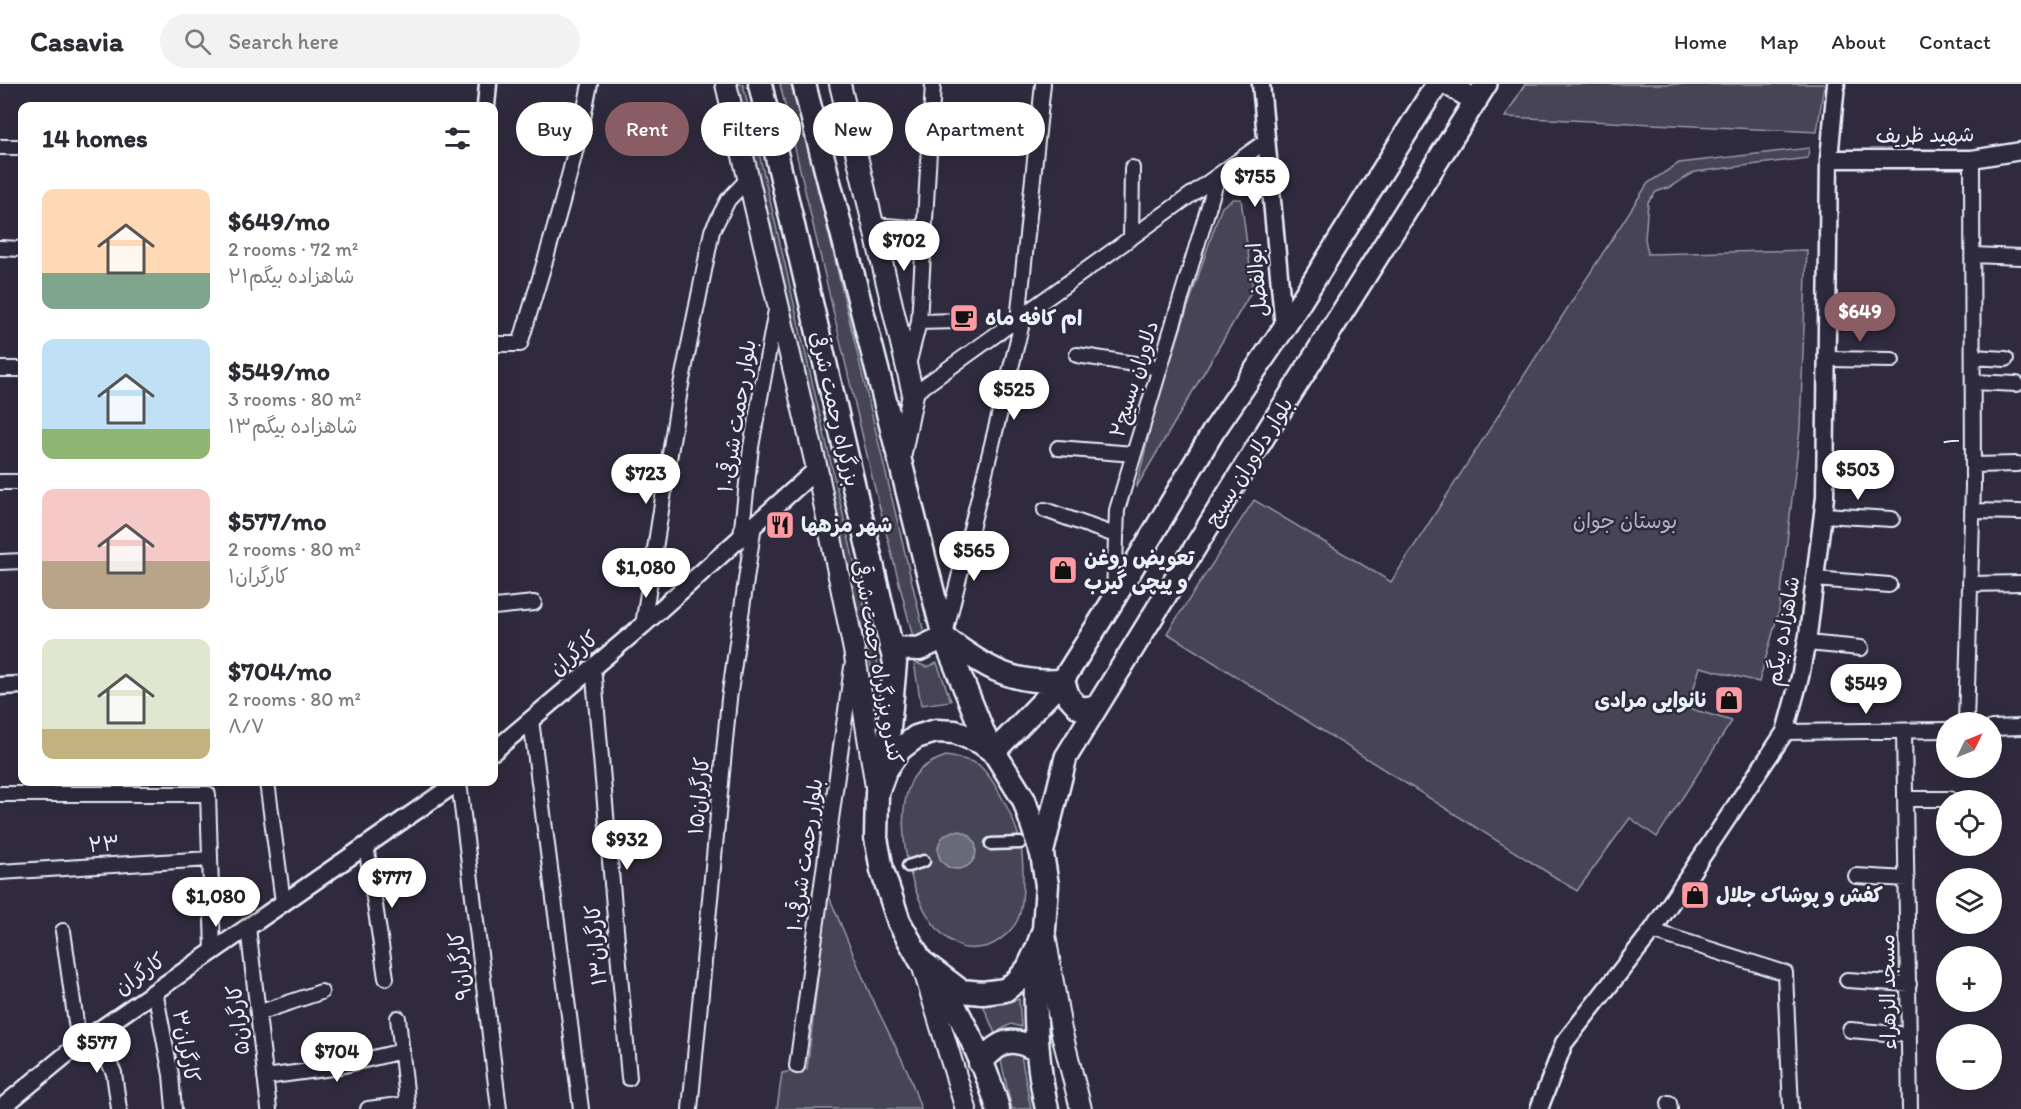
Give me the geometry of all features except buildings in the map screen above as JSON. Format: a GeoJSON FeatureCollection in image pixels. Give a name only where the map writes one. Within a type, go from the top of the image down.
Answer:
{"type":"FeatureCollection","features":[{"type":"Feature","properties":{"kind":"highway","name":"بزرگراه رحمت شرقی"},"geometry":{"type":"LineString","coordinates":[[760,84],[895,663],[885,771]]}},
{"type":"Feature","properties":{"kind":"highway"},"geometry":{"type":"LineString","coordinates":[[804,84],[944,637],[992,750],[1023,801],[1042,854],[1047,885],[1034,1006],[1041,1082],[1047,1109]]}},
{"type":"Feature","properties":{"kind":"highway"},"geometry":{"type":"LineString","coordinates":[[891,648],[919,649],[944,637]]}},
{"type":"Feature","properties":{"kind":"highway"},"geometry":{"type":"LineString","coordinates":[[992,750],[955,732],[936,731],[916,737],[900,748],[885,771],[877,793],[876,838],[882,870],[899,922],[921,961],[961,991],[983,993],[1005,990],[1028,968],[1040,939]]}},
{"type":"Feature","properties":{"kind":"highway"},"geometry":{"type":"LineString","coordinates":[[939,976],[967,1032],[998,1109]]}},
{"type":"Feature","properties":{"kind":"highway"},"geometry":{"type":"LineString","coordinates":[[980,1063],[1003,1044],[1015,1041],[1025,1043],[1038,1051]]}},
{"type":"Feature","properties":{"kind":"main road","name":"کندرو بزرگراه رحمت شرقی"},"geometry":{"type":"LineString","coordinates":[[726,84],[817,469],[854,650],[877,793]]}},
{"type":"Feature","properties":{"kind":"main road"},"geometry":{"type":"LineString","coordinates":[[840,84],[913,394],[899,461]]}},
{"type":"Feature","properties":{"kind":"main road","name":"بلوار دلاوران بسیج"},"geometry":{"type":"LineString","coordinates":[[992,750],[1063,680],[1213,432],[1284,328],[1437,84]]}},
{"type":"Feature","properties":{"kind":"main road"},"geometry":{"type":"LineString","coordinates":[[1448,84],[1481,93]]}},
{"type":"Feature","properties":{"kind":"main road","name":"بلوار دلاوران بسیج"},"geometry":{"type":"LineString","coordinates":[[1042,854],[1066,757],[1240,473],[1481,93]]}},
{"type":"Feature","properties":{"kind":"main road"},"geometry":{"type":"LineString","coordinates":[[944,637],[970,656],[1014,677],[1042,682],[1063,680],[1069,697],[1080,708],[1096,706]]}},
{"type":"Feature","properties":{"kind":"main road"},"geometry":{"type":"LineString","coordinates":[[1040,939],[1080,1109]]}},
{"type":"Feature","properties":{"kind":"main road"},"geometry":{"type":"LineString","coordinates":[[921,961],[966,1109]]}},
{"type":"Feature","properties":{"kind":"street"},"geometry":{"type":"LineString","coordinates":[[486,102],[488,84]]}},
{"type":"Feature","properties":{"kind":"street"},"geometry":{"type":"LineString","coordinates":[[498,344],[520,344],[567,187],[590,84]]}},
{"type":"Feature","properties":{"kind":"street"},"geometry":{"type":"LineString","coordinates":[[907,370],[919,321],[933,84]]}},
{"type":"Feature","properties":{"kind":"street"},"geometry":{"type":"LineString","coordinates":[[944,637],[1021,317],[1043,84]]}},
{"type":"Feature","properties":{"kind":"street","name":"ابوالفضل"},"geometry":{"type":"LineString","coordinates":[[1261,84],[1284,328]]}},
{"type":"Feature","properties":{"kind":"street","name":"شاهزاده بیگم"},"geometry":{"type":"LineString","coordinates":[[1539,1109],[1564,1043],[1652,931],[1785,732],[1807,643],[1825,497],[1829,159],[1836,84]]}},
{"type":"Feature","properties":{"kind":"street"},"geometry":{"type":"LineString","coordinates":[[913,394],[1266,141]]}},
{"type":"Feature","properties":{"kind":"street"},"geometry":{"type":"LineString","coordinates":[[0,147],[18,147]]}},
{"type":"Feature","properties":{"kind":"street","name":"شهید ظریف"},"geometry":{"type":"LineString","coordinates":[[1829,159],[1972,159],[2021,151]]}},
{"type":"Feature","properties":{"kind":"street","name":"۱"},"geometry":{"type":"LineString","coordinates":[[1966,712],[1973,465],[1972,159]]}},
{"type":"Feature","properties":{"kind":"street"},"geometry":{"type":"LineString","coordinates":[[1131,238],[1132,168]]}},
{"type":"Feature","properties":{"kind":"street","name":"دلاوران بسیج۲"},"geometry":{"type":"LineString","coordinates":[[1114,599],[1117,510],[1218,176]]}},
{"type":"Feature","properties":{"kind":"street"},"geometry":{"type":"LineString","coordinates":[[643,624],[680,390],[712,231],[728,200],[748,179]]}},
{"type":"Feature","properties":{"kind":"street"},"geometry":{"type":"LineString","coordinates":[[873,225],[924,229]]}},
{"type":"Feature","properties":{"kind":"street"},"geometry":{"type":"LineString","coordinates":[[0,248],[18,249]]}},
{"type":"Feature","properties":{"kind":"street"},"geometry":{"type":"LineString","coordinates":[[1972,255],[2021,256]]}},
{"type":"Feature","properties":{"kind":"street","name":"بلوار رحمت شرقی۱۰"},"geometry":{"type":"LineString","coordinates":[[741,537],[751,447],[778,302]]}},
{"type":"Feature","properties":{"kind":"street"},"geometry":{"type":"LineString","coordinates":[[919,321],[957,321]]}},
{"type":"Feature","properties":{"kind":"street"},"geometry":{"type":"LineString","coordinates":[[1077,355],[1160,368]]}},
{"type":"Feature","properties":{"kind":"street"},"geometry":{"type":"LineString","coordinates":[[1973,357],[2006,359]]}},
{"type":"Feature","properties":{"kind":"street"},"geometry":{"type":"LineString","coordinates":[[1827,359],[1892,360]]}},
{"type":"Feature","properties":{"kind":"street"},"geometry":{"type":"LineString","coordinates":[[0,369],[18,369]]}},
{"type":"Feature","properties":{"kind":"street"},"geometry":{"type":"LineString","coordinates":[[1972,382],[2017,384]]}},
{"type":"Feature","properties":{"kind":"street"},"geometry":{"type":"LineString","coordinates":[[1059,448],[1134,454]]}},
{"type":"Feature","properties":{"kind":"street"},"geometry":{"type":"LineString","coordinates":[[1973,465],[2018,464]]}},
{"type":"Feature","properties":{"kind":"street","name":"کارگران"},"geometry":{"type":"LineString","coordinates":[[498,747],[643,624],[817,469]]}},
{"type":"Feature","properties":{"kind":"street"},"geometry":{"type":"LineString","coordinates":[[0,482],[18,482]]}},
{"type":"Feature","properties":{"kind":"street"},"geometry":{"type":"LineString","coordinates":[[1045,510],[1115,535]]}},
{"type":"Feature","properties":{"kind":"street"},"geometry":{"type":"LineString","coordinates":[[1972,511],[2021,512]]}},
{"type":"Feature","properties":{"kind":"street"},"geometry":{"type":"LineString","coordinates":[[1823,515],[1892,519]]}},
{"type":"Feature","properties":{"kind":"street","name":"۱۵کارگران"},"geometry":{"type":"LineString","coordinates":[[690,1109],[729,699],[754,524]]}},
{"type":"Feature","properties":{"kind":"street"},"geometry":{"type":"LineString","coordinates":[[0,562],[18,561]]}},
{"type":"Feature","properties":{"kind":"street"},"geometry":{"type":"LineString","coordinates":[[1815,579],[1889,585]]}},
{"type":"Feature","properties":{"kind":"street"},"geometry":{"type":"LineString","coordinates":[[1970,584],[2021,583]]}},
{"type":"Feature","properties":{"kind":"street"},"geometry":{"type":"LineString","coordinates":[[498,607],[534,603]]}},
{"type":"Feature","properties":{"kind":"street"},"geometry":{"type":"LineString","coordinates":[[1807,643],[1861,648]]}},
{"type":"Feature","properties":{"kind":"street","name":"۱۰بلوار رحمت شرقی"},"geometry":{"type":"LineString","coordinates":[[797,1066],[854,650]]}},
{"type":"Feature","properties":{"kind":"street","name":"کارگران۱۳"},"geometry":{"type":"LineString","coordinates":[[593,666],[629,1078]]}},
{"type":"Feature","properties":{"kind":"street"},"geometry":{"type":"LineString","coordinates":[[0,686],[18,685]]}},
{"type":"Feature","properties":{"kind":"street"},"geometry":{"type":"LineString","coordinates":[[531,720],[581,1109]]}},
{"type":"Feature","properties":{"kind":"street"},"geometry":{"type":"LineString","coordinates":[[2002,728],[2021,727]]}},
{"type":"Feature","properties":{"kind":"street"},"geometry":{"type":"LineString","coordinates":[[1785,732],[1936,730]]}},
{"type":"Feature","properties":{"kind":"street","name":"مسجد الزهراء"},"geometry":{"type":"LineString","coordinates":[[1904,731],[1910,1109]]}},
{"type":"Feature","properties":{"kind":"street"},"geometry":{"type":"LineString","coordinates":[[268,786],[283,902]]}},
{"type":"Feature","properties":{"kind":"street","name":"کارگران"},"geometry":{"type":"LineString","coordinates":[[0,1108],[79,1044],[452,786]]}},
{"type":"Feature","properties":{"kind":"street","name":"کارگران۹"},"geometry":{"type":"LineString","coordinates":[[459,786],[499,1109]]}},
{"type":"Feature","properties":{"kind":"street"},"geometry":{"type":"LineString","coordinates":[[0,794],[208,794],[213,951]]}},
{"type":"Feature","properties":{"kind":"street"},"geometry":{"type":"LineString","coordinates":[[1906,799],[1936,799]]}},
{"type":"Feature","properties":{"kind":"street"},"geometry":{"type":"LineString","coordinates":[[991,844],[1020,843]]}},
{"type":"Feature","properties":{"kind":"street"},"geometry":{"type":"LineString","coordinates":[[366,845],[386,978]]}},
{"type":"Feature","properties":{"kind":"street","name":"۲۳"},"geometry":{"type":"LineString","coordinates":[[0,872],[210,859]]}},
{"type":"Feature","properties":{"kind":"street"},"geometry":{"type":"LineString","coordinates":[[908,866],[924,861]]}},
{"type":"Feature","properties":{"kind":"street"},"geometry":{"type":"LineString","coordinates":[[1856,876],[1907,879]]}},
{"type":"Feature","properties":{"kind":"street","name":"کارگران۵"},"geometry":{"type":"LineString","coordinates":[[248,927],[269,1109]]}},
{"type":"Feature","properties":{"kind":"street"},"geometry":{"type":"LineString","coordinates":[[63,931],[79,1044]]}},
{"type":"Feature","properties":{"kind":"street"},"geometry":{"type":"LineString","coordinates":[[1652,931],[1785,973],[1791,1109]]}},
{"type":"Feature","properties":{"kind":"street"},"geometry":{"type":"LineString","coordinates":[[1847,980],[1909,984]]}},
{"type":"Feature","properties":{"kind":"street","name":"کارگران۳"},"geometry":{"type":"LineString","coordinates":[[155,991],[171,1075],[174,1109]]}},
{"type":"Feature","properties":{"kind":"street"},"geometry":{"type":"LineString","coordinates":[[258,1013],[321,992]]}},
{"type":"Feature","properties":{"kind":"street"},"geometry":{"type":"LineString","coordinates":[[368,1109],[407,1107],[398,1018]]}},
{"type":"Feature","properties":{"kind":"street"},"geometry":{"type":"LineString","coordinates":[[1850,1030],[1909,1035]]}},
{"type":"Feature","properties":{"kind":"street"},"geometry":{"type":"LineString","coordinates":[[94,1034],[114,1073],[119,1109]]}},
{"type":"Feature","properties":{"kind":"street"},"geometry":{"type":"LineString","coordinates":[[265,1077],[332,1068],[402,1051]]}},
{"type":"Feature","properties":{"kind":"green space"},"geometry":{"type":"Polygon","coordinates":[[[736,84],[743,84],[747,102],[740,102],[736,84]]]}},
{"type":"Feature","properties":{"kind":"green space"},"geometry":{"type":"Polygon","coordinates":[[[780,84],[793,84],[797,102],[784,102],[780,84]]]}},
{"type":"Feature","properties":{"kind":"green space"},"geometry":{"type":"Polygon","coordinates":[[[1525,84],[1824,84],[1817,132],[1505,117],[1525,84]]]}},
{"type":"Feature","properties":{"kind":"green space"},"geometry":{"type":"Polygon","coordinates":[[[801,118],[925,637],[914,641],[874,485],[797,156],[801,156],[801,118]]]}},
{"type":"Feature","properties":{"kind":"green space","name":"بوستان جوان"},"geometry":{"type":"Polygon","coordinates":[[[1809,148],[1808,158],[1695,172],[1670,187],[1656,192],[1648,202],[1645,239],[1648,254],[1807,250],[1800,429],[1779,611],[1759,682],[1700,667],[1688,708],[1732,721],[1657,837],[1630,818],[1577,891],[1167,633],[1254,500],[1391,582],[1648,183],[1679,163],[1809,148]]]}},
{"type":"Feature","properties":{"kind":"green space"},"geometry":{"type":"Polygon","coordinates":[[[753,156],[760,156],[878,665],[872,671],[753,156]]]}},
{"type":"Feature","properties":{"kind":"green space"},"geometry":{"type":"Polygon","coordinates":[[[1233,199],[1241,199],[1253,289],[1136,488],[1159,394],[1218,217],[1222,207],[1233,199]]]}},
{"type":"Feature","properties":{"kind":"green space"},"geometry":{"type":"Polygon","coordinates":[[[914,662],[927,667],[937,663],[951,701],[921,705],[914,662]]]}},
{"type":"Feature","properties":{"kind":"green space"},"geometry":{"type":"Polygon","coordinates":[[[946,756],[973,762],[986,772],[1008,810],[1021,845],[1023,891],[1018,919],[1004,936],[989,946],[961,947],[939,931],[927,914],[909,869],[903,821],[905,800],[911,782],[921,769],[946,756]]]}},
{"type":"Feature","properties":{"kind":"green space"},"geometry":{"type":"Polygon","coordinates":[[[828,894],[870,994],[908,1072],[921,1109],[777,1109],[782,1073],[807,1069],[828,894]]]}},
{"type":"Feature","properties":{"kind":"green space"},"geometry":{"type":"Polygon","coordinates":[[[1019,999],[1021,1027],[1011,1024],[1000,1030],[996,1036],[983,1005],[1003,1004],[1019,999]]]}},
{"type":"Feature","properties":{"kind":"green space"},"geometry":{"type":"Polygon","coordinates":[[[1012,1051],[1021,1055],[1031,1109],[1012,1109],[1001,1061],[1006,1053],[1012,1051]]]}},
{"type":"Feature","properties":{"kind":"water"},"geometry":{"type":"Polygon","coordinates":[[[957,831],[971,836],[976,850],[971,864],[957,869],[943,864],[938,850],[943,836],[957,831]]]}},
{"type":"Feature","properties":{"kind":"place","name":"ام کافه ماه"},"geometry":{"type":"Point","coordinates":[964,318]}},
{"type":"Feature","properties":{"kind":"place","name":"شهر مزهها"},"geometry":{"type":"Point","coordinates":[780,525]}},
{"type":"Feature","properties":{"kind":"place","name":"تعویض روغن و پیچی گیرب"},"geometry":{"type":"Point","coordinates":[1063,570]}},
{"type":"Feature","properties":{"kind":"place","name":"نانوایی مرادی"},"geometry":{"type":"Point","coordinates":[1729,700]}},
{"type":"Feature","properties":{"kind":"place","name":"کفش و پوشاک جلال"},"geometry":{"type":"Point","coordinates":[1695,895]}}]}
